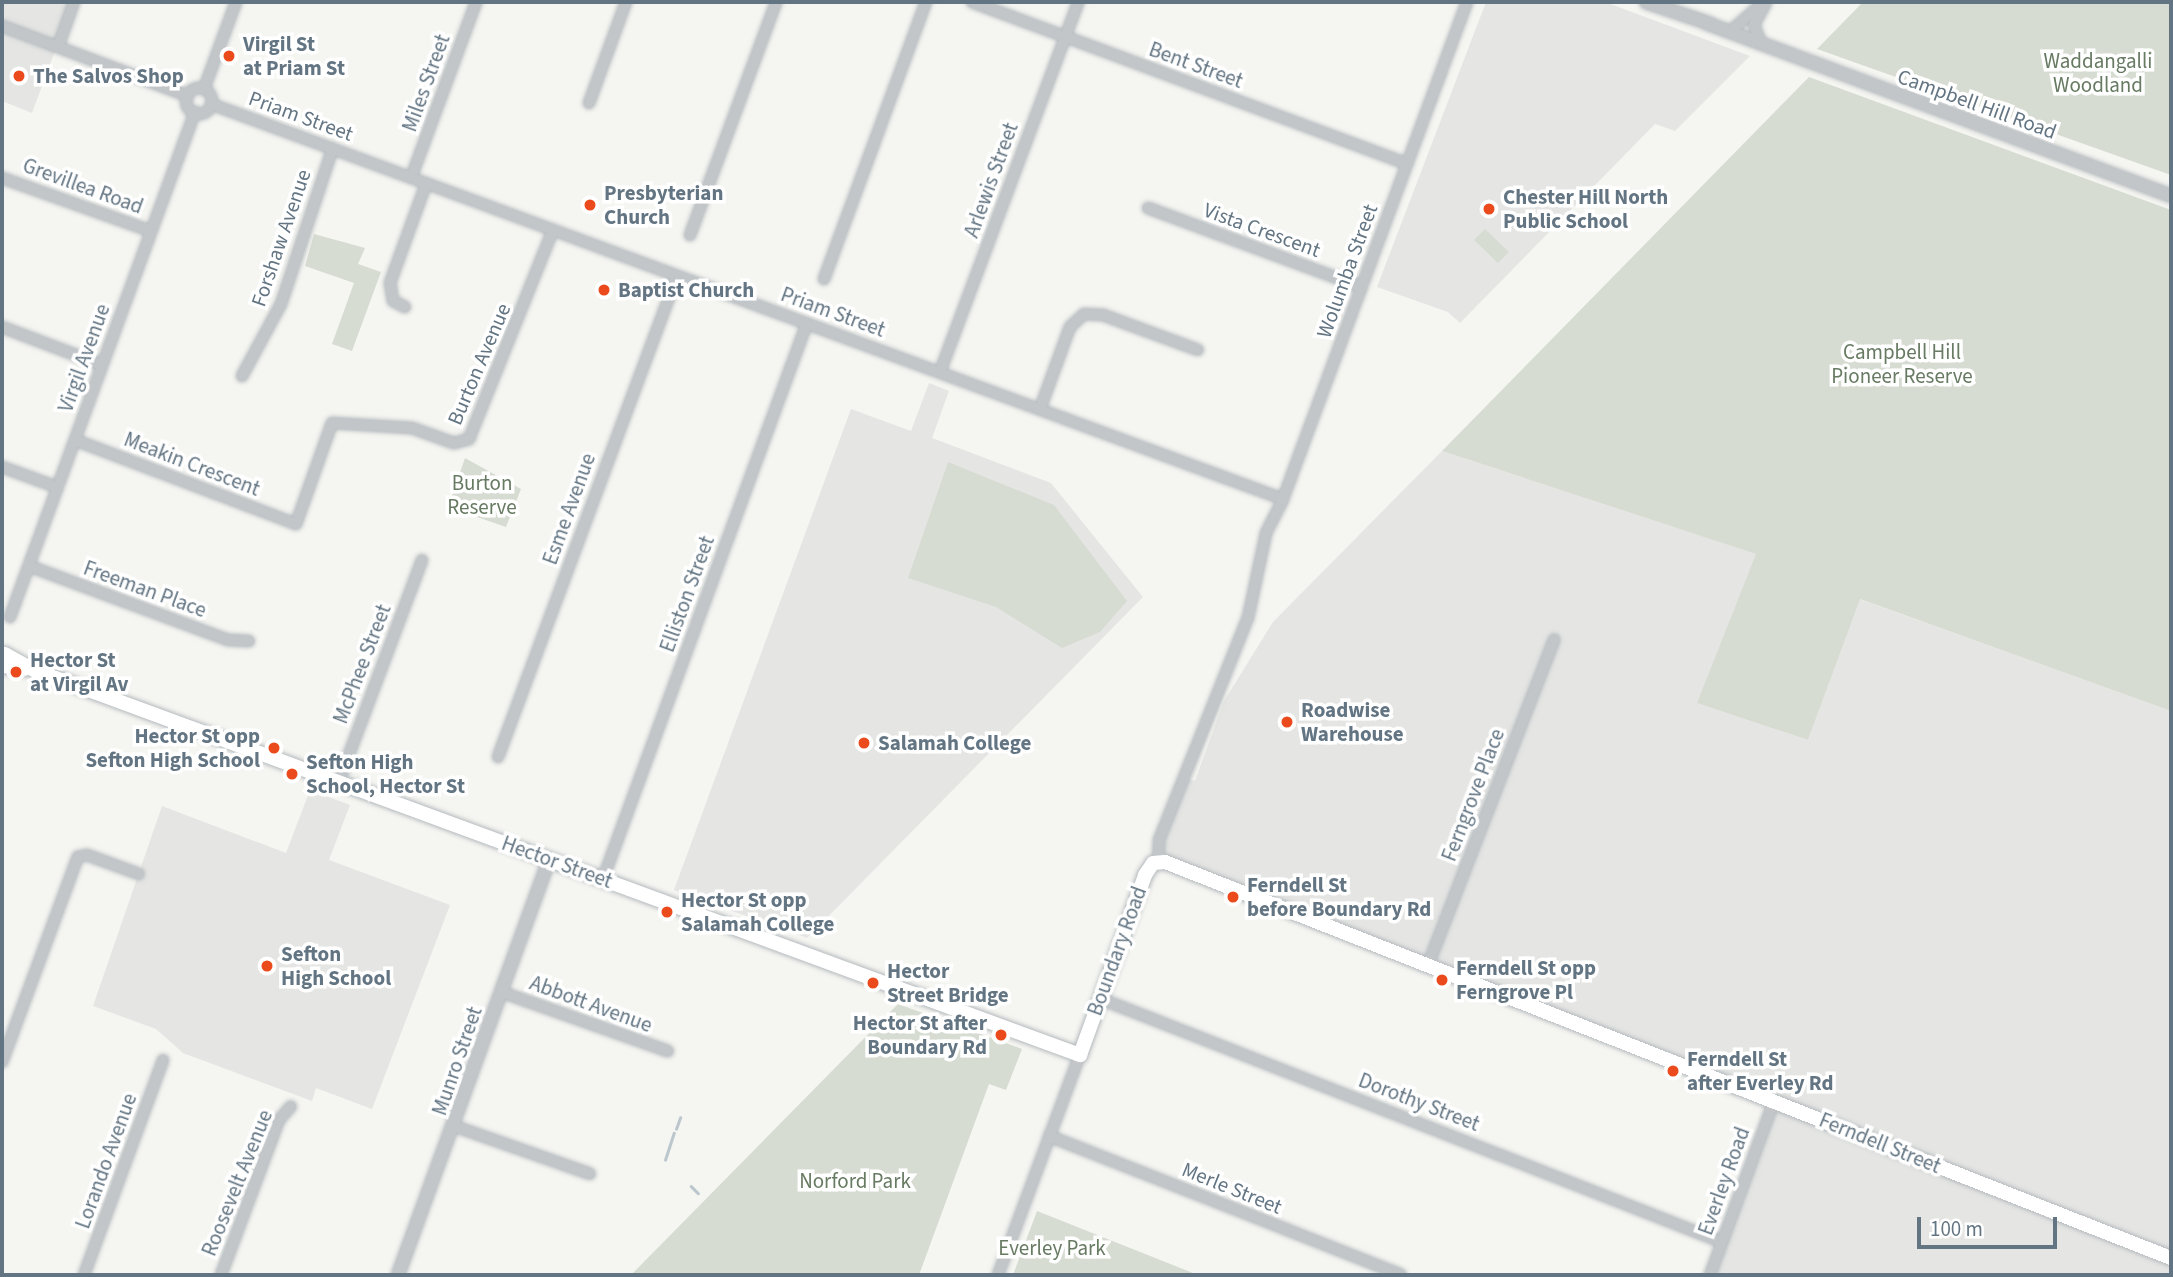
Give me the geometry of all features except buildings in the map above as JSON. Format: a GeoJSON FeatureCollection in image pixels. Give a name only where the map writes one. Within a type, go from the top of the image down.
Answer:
{"type":"FeatureCollection","features":[{"type":"Feature","properties":{"kind":"main road","name":"Hector Street"},"geometry":{"type":"LineString","coordinates":[[3,659],[1080,1055]]}},
{"type":"Feature","properties":{"kind":"main road","name":"Ferndell Street"},"geometry":{"type":"LineString","coordinates":[[1158,862],[1428,965],[2171,1258]]}},
{"type":"Feature","properties":{"kind":"main road","name":"Boundary Road"},"geometry":{"type":"LineString","coordinates":[[1080,1055],[1145,875],[1158,862]]}},
{"type":"Feature","properties":{"kind":"street"},"geometry":{"type":"LineString","coordinates":[[58,47],[74,2]]}},
{"type":"Feature","properties":{"kind":"street"},"geometry":{"type":"LineString","coordinates":[[204,89],[195,88],[188,96],[187,104],[195,113],[206,111],[211,104],[204,89],[236,2]]}},
{"type":"Feature","properties":{"kind":"street","name":"Miles Street"},"geometry":{"type":"LineString","coordinates":[[411,178],[476,2]]}},
{"type":"Feature","properties":{"kind":"street"},"geometry":{"type":"LineString","coordinates":[[589,103],[626,2]]}},
{"type":"Feature","properties":{"kind":"street"},"geometry":{"type":"LineString","coordinates":[[690,235],[776,2]]}},
{"type":"Feature","properties":{"kind":"street"},"geometry":{"type":"LineString","coordinates":[[824,279],[926,2]]}},
{"type":"Feature","properties":{"kind":"street","name":"Bent Street"},"geometry":{"type":"LineString","coordinates":[[972,2],[1407,164]]}},
{"type":"Feature","properties":{"kind":"street","name":"Arlewis Street"},"geometry":{"type":"LineString","coordinates":[[940,372],[1078,2]]}},
{"type":"Feature","properties":{"kind":"street","name":"Wolumba Street"},"geometry":{"type":"LineString","coordinates":[[1260,552],[1283,499],[1467,2]]}},
{"type":"Feature","properties":{"kind":"street","name":"Campbell Hill Road"},"geometry":{"type":"LineString","coordinates":[[1646,2],[1765,44]]}},
{"type":"Feature","properties":{"kind":"street"},"geometry":{"type":"LineString","coordinates":[[1732,29],[1765,2]]}},
{"type":"Feature","properties":{"kind":"street"},"geometry":{"type":"LineString","coordinates":[[1765,2],[1754,25],[1765,44]]}},
{"type":"Feature","properties":{"kind":"street","name":"Campbell Hill Road"},"geometry":{"type":"LineString","coordinates":[[1706,23],[1732,29],[1784,53],[2171,196]]}},
{"type":"Feature","properties":{"kind":"street"},"geometry":{"type":"LineString","coordinates":[[2,26],[188,96]]}},
{"type":"Feature","properties":{"kind":"street","name":"Priam Street"},"geometry":{"type":"LineString","coordinates":[[211,104],[1283,499]]}},
{"type":"Feature","properties":{"kind":"street","name":"Virgil Avenue"},"geometry":{"type":"LineString","coordinates":[[10,617],[195,113]]}},
{"type":"Feature","properties":{"kind":"street","name":"Forshaw Avenue"},"geometry":{"type":"LineString","coordinates":[[242,376],[281,304],[333,148]]}},
{"type":"Feature","properties":{"kind":"street","name":"Grevillea Road"},"geometry":{"type":"LineString","coordinates":[[2,178],[151,231]]}},
{"type":"Feature","properties":{"kind":"street"},"geometry":{"type":"LineString","coordinates":[[405,307],[393,300],[390,283],[426,184]]}},
{"type":"Feature","properties":{"kind":"street","name":"Vista Crescent"},"geometry":{"type":"LineString","coordinates":[[1149,208],[1361,288]]}},
{"type":"Feature","properties":{"kind":"street","name":"Burton Avenue"},"geometry":{"type":"LineString","coordinates":[[296,523],[331,423],[412,428],[454,443],[469,439],[553,230]]}},
{"type":"Feature","properties":{"kind":"street","name":"Esme Avenue"},"geometry":{"type":"LineString","coordinates":[[498,757],[677,275]]}},
{"type":"Feature","properties":{"kind":"street"},"geometry":{"type":"LineString","coordinates":[[1040,409],[1070,327],[1084,314],[1103,315],[1198,350]]}},
{"type":"Feature","properties":{"kind":"street","name":"Elliston Street"},"geometry":{"type":"LineString","coordinates":[[603,879],[807,323]]}},
{"type":"Feature","properties":{"kind":"street"},"geometry":{"type":"LineString","coordinates":[[2,327],[102,365]]}},
{"type":"Feature","properties":{"kind":"street","name":"Meakin Crescent"},"geometry":{"type":"LineString","coordinates":[[75,440],[296,523]]}},
{"type":"Feature","properties":{"kind":"street"},"geometry":{"type":"LineString","coordinates":[[2,467],[57,487]]}},
{"type":"Feature","properties":{"kind":"street","name":"Boundary Road"},"geometry":{"type":"LineString","coordinates":[[1158,862],[1159,840],[1248,618],[1260,552]]}},
{"type":"Feature","properties":{"kind":"street","name":"McPhee Street"},"geometry":{"type":"LineString","coordinates":[[339,782],[422,560]]}},
{"type":"Feature","properties":{"kind":"street","name":"Freeman Place"},"geometry":{"type":"LineString","coordinates":[[29,566],[228,640],[249,640]]}},
{"type":"Feature","properties":{"kind":"street","name":"Ferngrove Place"},"geometry":{"type":"LineString","coordinates":[[1428,965],[1554,640]]}},
{"type":"Feature","properties":{"kind":"street"},"geometry":{"type":"LineString","coordinates":[[2,1062],[78,857],[85,854],[138,874]]}},
{"type":"Feature","properties":{"kind":"street","name":"Munro Street"},"geometry":{"type":"LineString","coordinates":[[398,1275],[549,860]]}},
{"type":"Feature","properties":{"kind":"street","name":"Abbott Avenue"},"geometry":{"type":"LineString","coordinates":[[501,992],[668,1051]]}},
{"type":"Feature","properties":{"kind":"street","name":"Dorothy Street"},"geometry":{"type":"LineString","coordinates":[[1101,999],[1723,1242]]}},
{"type":"Feature","properties":{"kind":"street","name":"Boundary Road"},"geometry":{"type":"LineString","coordinates":[[998,1275],[1080,1055]]}},
{"type":"Feature","properties":{"kind":"street","name":"Lorando Avenue"},"geometry":{"type":"LineString","coordinates":[[84,1275],[163,1060]]}},
{"type":"Feature","properties":{"kind":"street","name":"Everley Road"},"geometry":{"type":"LineString","coordinates":[[1710,1275],[1774,1101]]}},
{"type":"Feature","properties":{"kind":"street","name":"Roosevelt Avenue"},"geometry":{"type":"LineString","coordinates":[[221,1275],[279,1120],[291,1106]]}},
{"type":"Feature","properties":{"kind":"street"},"geometry":{"type":"LineString","coordinates":[[454,1126],[590,1174]]}},
{"type":"Feature","properties":{"kind":"street","name":"Merle Street"},"geometry":{"type":"LineString","coordinates":[[1049,1136],[1401,1275]]}},
{"type":"Feature","properties":{"kind":"shaded area"},"geometry":{"type":"Polygon","coordinates":[[[2,2],[73,2],[32,113],[2,101],[2,2]]]}},
{"type":"Feature","properties":{"kind":"shaded area","name":"Chester Hill North Public School"},"geometry":{"type":"Polygon","coordinates":[[[1486,2],[1605,2],[1750,56],[1675,131],[1655,124],[1460,323],[1448,312],[1377,287],[1486,2]]]}},
{"type":"Feature","properties":{"kind":"shaded area","name":"Salamah College"},"geometry":{"type":"Polygon","coordinates":[[[929,383],[949,391],[932,438],[1051,483],[1143,597],[807,938],[674,890],[851,409],[911,431],[929,383]]]}},
{"type":"Feature","properties":{"kind":"shaded area"},"geometry":{"type":"Polygon","coordinates":[[[1442,451],[1757,554],[1698,703],[1808,740],[1859,599],[2171,711],[2171,1275],[1710,1275],[1774,1101],[1158,862],[1159,840],[1182,777],[1195,781],[1224,701],[1273,622],[1442,451]]]}},
{"type":"Feature","properties":{"kind":"shaded area","name":"Sefton High School"},"geometry":{"type":"Polygon","coordinates":[[[310,790],[350,805],[329,860],[450,905],[372,1109],[316,1088],[312,1101],[183,1053],[156,1029],[93,1006],[162,806],[286,853],[310,790]]]}},
{"type":"Feature","properties":{"kind":"green space","name":"Waddangalli Woodland"},"geometry":{"type":"Polygon","coordinates":[[[1863,2],[2171,2],[2171,175],[1817,49],[1863,2]]]}},
{"type":"Feature","properties":{"kind":"green space","name":"Campbell Hill Pioneer Reserve"},"geometry":{"type":"Polygon","coordinates":[[[1809,77],[2171,210],[2171,711],[1860,599],[1808,740],[1697,703],[1756,554],[1442,451],[1809,77]]]}},
{"type":"Feature","properties":{"kind":"green space"},"geometry":{"type":"Polygon","coordinates":[[[1485,229],[1509,252],[1498,263],[1474,240],[1485,229]]]}},
{"type":"Feature","properties":{"kind":"green space"},"geometry":{"type":"Polygon","coordinates":[[[314,234],[365,248],[358,264],[381,272],[352,351],[332,344],[354,283],[305,266],[314,234]]]}},
{"type":"Feature","properties":{"kind":"green space","name":"Burton Reserve"},"geometry":{"type":"Polygon","coordinates":[[[465,458],[521,489],[506,527],[448,507],[465,458]]]}},
{"type":"Feature","properties":{"kind":"green space"},"geometry":{"type":"Polygon","coordinates":[[[948,462],[1054,505],[1127,601],[1100,632],[1062,648],[996,607],[908,578],[948,462]]]}},
{"type":"Feature","properties":{"kind":"green space","name":"Norford Park"},"geometry":{"type":"Polygon","coordinates":[[[898,1004],[1022,1049],[1006,1090],[989,1084],[919,1275],[631,1275],[898,1004]]]}},
{"type":"Feature","properties":{"kind":"green space","name":"Everley Park"},"geometry":{"type":"Polygon","coordinates":[[[1037,1211],[1198,1275],[1013,1275],[1037,1211]]]}},
{"type":"Feature","properties":{"kind":"waterway"},"geometry":{"type":"LineString","coordinates":[[676,1129],[680,1118]]}},
{"type":"Feature","properties":{"kind":"waterway"},"geometry":{"type":"LineString","coordinates":[[665,1160],[674,1133]]}},
{"type":"Feature","properties":{"kind":"waterway"},"geometry":{"type":"LineString","coordinates":[[691,1186],[698,1193]]}},
{"type":"Feature","properties":{"kind":"place","name":"Virgil St at Priam St"},"geometry":{"type":"Point","coordinates":[229,56]}},
{"type":"Feature","properties":{"kind":"place","name":"The Salvos Shop"},"geometry":{"type":"Point","coordinates":[19,76]}},
{"type":"Feature","properties":{"kind":"place","name":"Presbyterian Church"},"geometry":{"type":"Point","coordinates":[590,205]}},
{"type":"Feature","properties":{"kind":"place","name":"Chester Hill North Public School"},"geometry":{"type":"Point","coordinates":[1489,209]}},
{"type":"Feature","properties":{"kind":"place","name":"Baptist Church"},"geometry":{"type":"Point","coordinates":[604,290]}},
{"type":"Feature","properties":{"kind":"place","name":"Hector St at Virgil Av"},"geometry":{"type":"Point","coordinates":[16,672]}},
{"type":"Feature","properties":{"kind":"place","name":"Roadwise Warehouse"},"geometry":{"type":"Point","coordinates":[1287,722]}},
{"type":"Feature","properties":{"kind":"place","name":"Salamah College"},"geometry":{"type":"Point","coordinates":[864,743]}},
{"type":"Feature","properties":{"kind":"place","name":"Hector St opp Sefton High School"},"geometry":{"type":"Point","coordinates":[274,748]}},
{"type":"Feature","properties":{"kind":"place","name":"Sefton High School, Hector St"},"geometry":{"type":"Point","coordinates":[292,774]}},
{"type":"Feature","properties":{"kind":"place","name":"Ferndell St before Boundary Rd"},"geometry":{"type":"Point","coordinates":[1233,897]}},
{"type":"Feature","properties":{"kind":"place","name":"Hector St opp Salamah College"},"geometry":{"type":"Point","coordinates":[667,912]}},
{"type":"Feature","properties":{"kind":"place","name":"Sefton High School"},"geometry":{"type":"Point","coordinates":[267,966]}},
{"type":"Feature","properties":{"kind":"place","name":"Ferndell St opp Ferngrove Pl"},"geometry":{"type":"Point","coordinates":[1442,980]}},
{"type":"Feature","properties":{"kind":"place","name":"Hector Street Bridge"},"geometry":{"type":"Point","coordinates":[873,983]}},
{"type":"Feature","properties":{"kind":"place","name":"Hector St after Boundary Rd"},"geometry":{"type":"Point","coordinates":[1001,1035]}},
{"type":"Feature","properties":{"kind":"place","name":"Ferndell St after Everley Rd"},"geometry":{"type":"Point","coordinates":[1673,1071]}}]}
